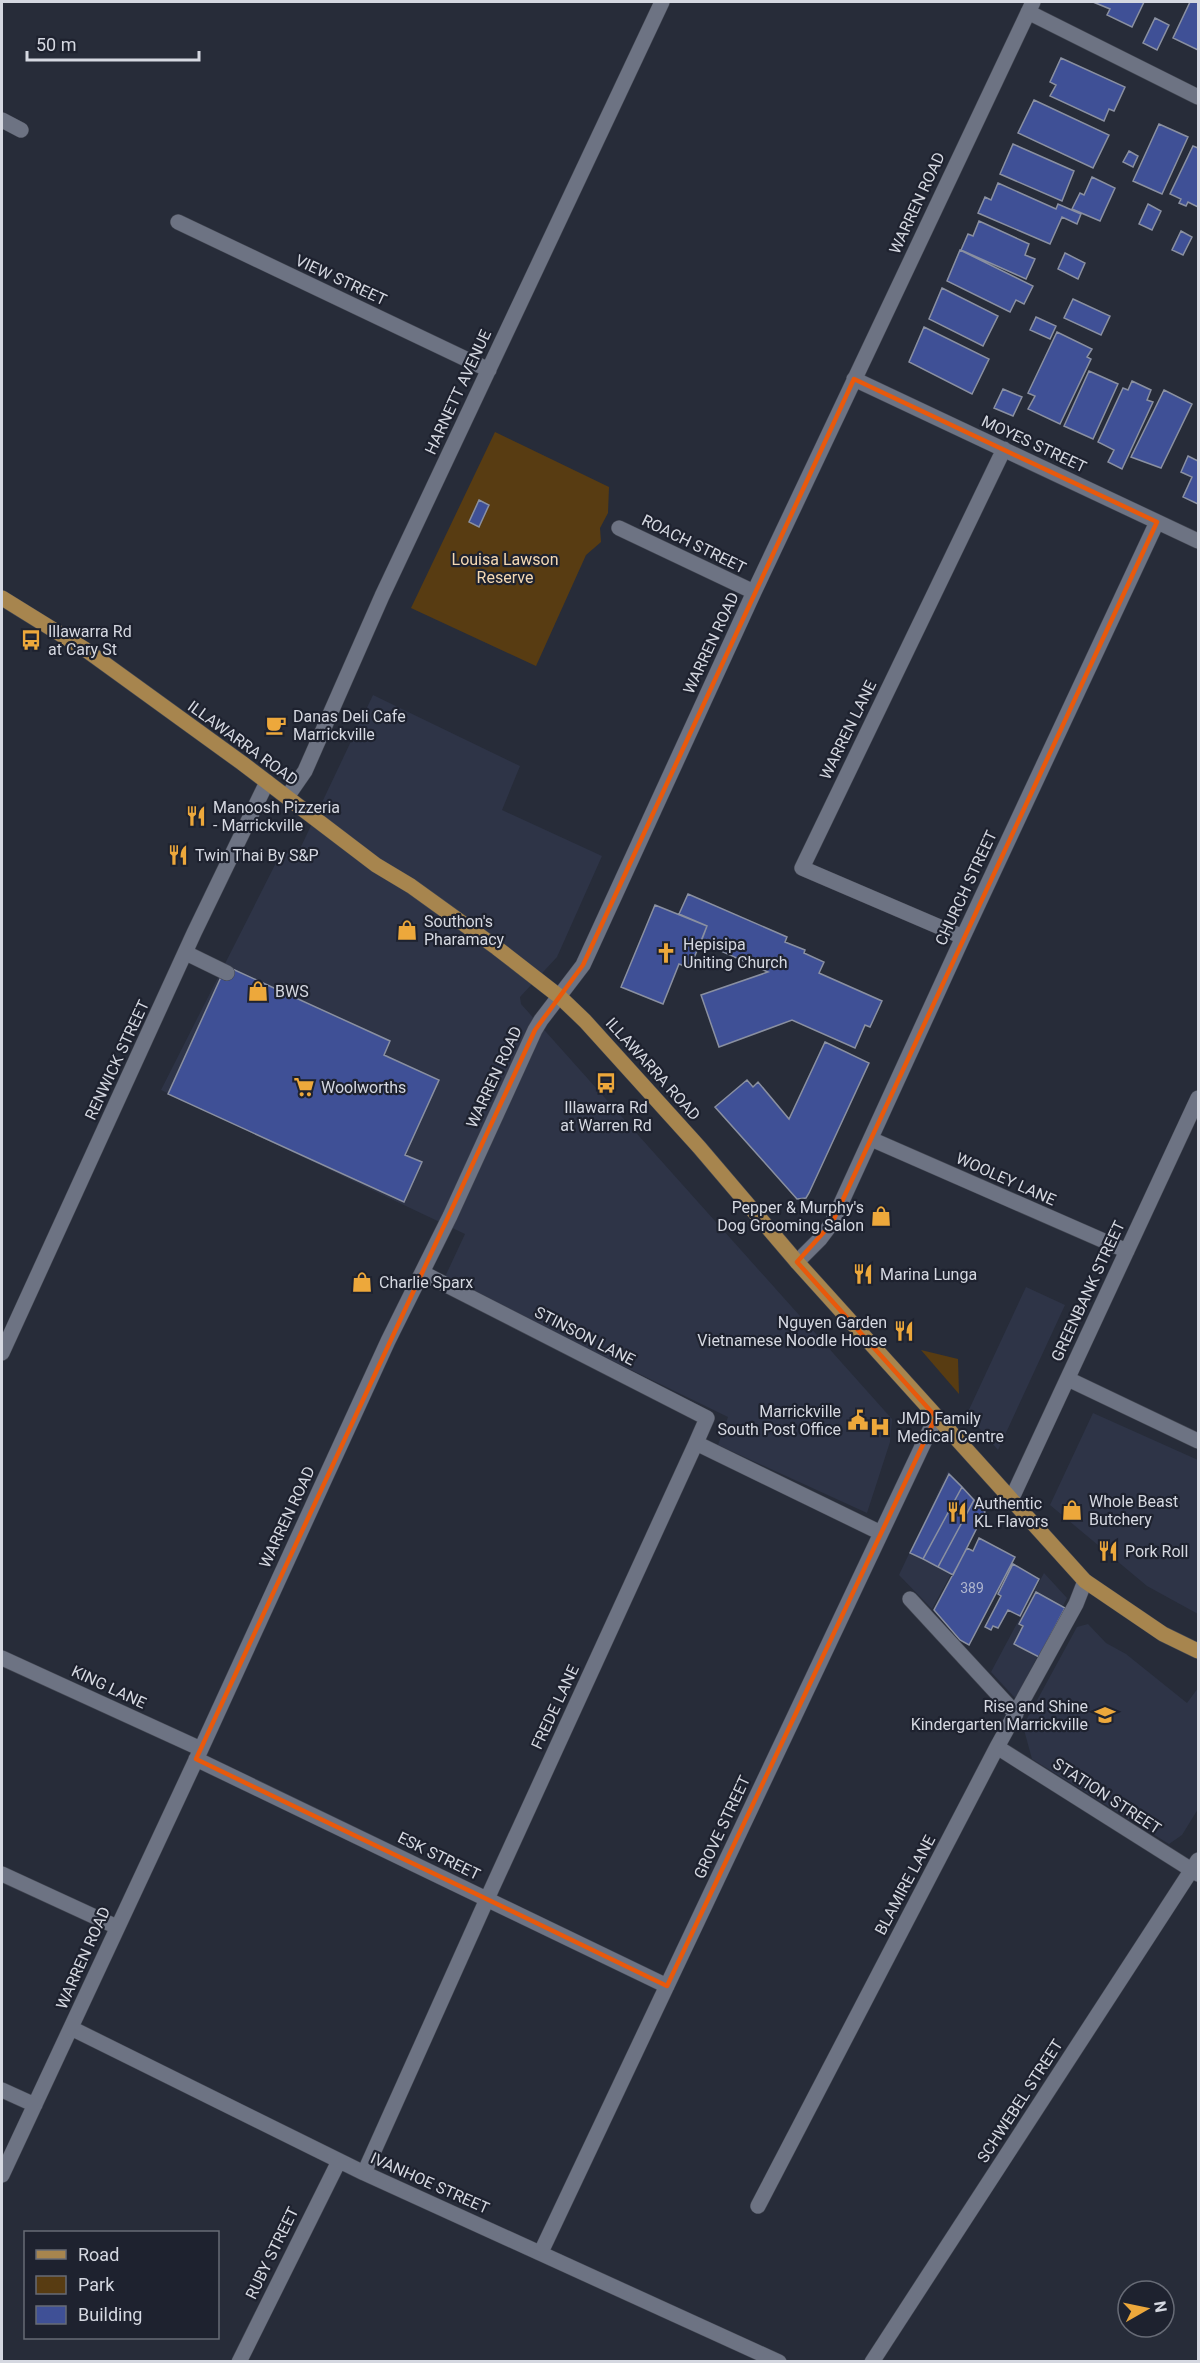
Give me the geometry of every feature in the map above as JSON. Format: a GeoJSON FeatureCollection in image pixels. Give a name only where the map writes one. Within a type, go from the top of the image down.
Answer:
{"type":"FeatureCollection","features":[{"type":"Feature","properties":{"kind":"main road","name":"ILLAWARRA ROAD"},"geometry":{"type":"LineString","coordinates":[[2,598],[86,650],[376,865],[411,886],[488,941],[560,997],[580,1015],[699,1147],[797,1262],[1085,1581],[1162,1634],[1198,1651]]}},
{"type":"Feature","properties":{"kind":"street","name":"HARNETT AVENUE"},"geometry":{"type":"LineString","coordinates":[[287,797],[305,771],[382,596],[662,2]]}},
{"type":"Feature","properties":{"kind":"street"},"geometry":{"type":"LineString","coordinates":[[1030,7],[1198,97]]}},
{"type":"Feature","properties":{"kind":"street","name":"WARREN ROAD"},"geometry":{"type":"LineString","coordinates":[[2,2175],[535,1030],[583,965],[754,592],[1030,7]]}},
{"type":"Feature","properties":{"kind":"street"},"geometry":{"type":"LineString","coordinates":[[2,120],[21,130]]}},
{"type":"Feature","properties":{"kind":"street","name":"VIEW STREET"},"geometry":{"type":"LineString","coordinates":[[178,222],[489,370]]}},
{"type":"Feature","properties":{"kind":"street","name":"MOYES STREET"},"geometry":{"type":"LineString","coordinates":[[854,379],[1198,541]]}},
{"type":"Feature","properties":{"kind":"street","name":"WARREN LANE"},"geometry":{"type":"LineString","coordinates":[[963,937],[802,868],[1004,450]]}},
{"type":"Feature","properties":{"kind":"street","name":"CHURCH STREET"},"geometry":{"type":"LineString","coordinates":[[797,1262],[832,1223],[1157,522]]}},
{"type":"Feature","properties":{"kind":"street","name":"ROACH STREET"},"geometry":{"type":"LineString","coordinates":[[620,528],[754,592]]}},
{"type":"Feature","properties":{"kind":"street","name":"RENWICK STREET"},"geometry":{"type":"LineString","coordinates":[[2,1353],[267,782]]}},
{"type":"Feature","properties":{"kind":"street"},"geometry":{"type":"LineString","coordinates":[[186,953],[227,973]]}},
{"type":"Feature","properties":{"kind":"street","name":"GREENBANK STREET"},"geometry":{"type":"LineString","coordinates":[[1011,1500],[1198,1098]]}},
{"type":"Feature","properties":{"kind":"street","name":"WOOLEY LANE"},"geometry":{"type":"LineString","coordinates":[[871,1139],[1127,1251]]}},
{"type":"Feature","properties":{"kind":"street","name":"STINSON LANE"},"geometry":{"type":"LineString","coordinates":[[423,1273],[707,1418],[696,1443]]}},
{"type":"Feature","properties":{"kind":"street"},"geometry":{"type":"LineString","coordinates":[[1068,1378],[1198,1441]]}},
{"type":"Feature","properties":{"kind":"street","name":"GROVE STREET"},"geometry":{"type":"LineString","coordinates":[[541,2252],[936,1417]]}},
{"type":"Feature","properties":{"kind":"street"},"geometry":{"type":"LineString","coordinates":[[696,1443],[881,1533]]}},
{"type":"Feature","properties":{"kind":"street","name":"FREDE LANE"},"geometry":{"type":"LineString","coordinates":[[364,2173],[696,1443]]}},
{"type":"Feature","properties":{"kind":"street","name":"BLAMIRE LANE"},"geometry":{"type":"LineString","coordinates":[[758,2206],[997,1747],[1076,1604],[1085,1581]]}},
{"type":"Feature","properties":{"kind":"street"},"geometry":{"type":"LineString","coordinates":[[910,1599],[1016,1713]]}},
{"type":"Feature","properties":{"kind":"street","name":"KING LANE"},"geometry":{"type":"LineString","coordinates":[[2,1658],[199,1754]]}},
{"type":"Feature","properties":{"kind":"street","name":"STATION STREET"},"geometry":{"type":"LineString","coordinates":[[997,1747],[1196,1868]]}},
{"type":"Feature","properties":{"kind":"street","name":"ESK STREET"},"geometry":{"type":"LineString","coordinates":[[199,1754],[487,1899],[667,1986]]}},
{"type":"Feature","properties":{"kind":"street","name":"SCHWEBEL STREET"},"geometry":{"type":"LineString","coordinates":[[872,2361],[1196,1868]]}},
{"type":"Feature","properties":{"kind":"street"},"geometry":{"type":"LineString","coordinates":[[2,1874],[117,1927]]}},
{"type":"Feature","properties":{"kind":"street","name":"IVANHOE STREET"},"geometry":{"type":"LineString","coordinates":[[71,2028],[364,2173],[779,2361]]}},
{"type":"Feature","properties":{"kind":"street"},"geometry":{"type":"LineString","coordinates":[[2,2090],[35,2105]]}},
{"type":"Feature","properties":{"kind":"street","name":"RUBY STREET"},"geometry":{"type":"LineString","coordinates":[[239,2361],[339,2161]]}},
{"type":"Feature","properties":{"kind":"highlighted area"},"geometry":{"type":"Polygon","coordinates":[[[854,379],[1157,522],[832,1223],[797,1262],[936,1417],[667,1986],[196,1759],[535,1030],[583,965],[854,379]]]}},
{"type":"Feature","properties":{"kind":"shaded area"},"geometry":{"type":"Polygon","coordinates":[[[373,695],[520,766],[502,810],[602,856],[557,957],[520,997],[521,1004],[892,1419],[890,1442],[867,1513],[718,1445],[728,1417],[444,1279],[465,1234],[161,1090],[281,853],[298,853],[373,695]]]}},
{"type":"Feature","properties":{"kind":"shaded area"},"geometry":{"type":"Polygon","coordinates":[[[1026,1287],[1065,1305],[998,1450],[967,1414],[1026,1287]]]}},
{"type":"Feature","properties":{"kind":"shaded area"},"geometry":{"type":"Polygon","coordinates":[[[1093,1413],[1198,1460],[1198,1614],[1147,1586],[1050,1505],[1093,1413]]]}},
{"type":"Feature","properties":{"kind":"shaded area"},"geometry":{"type":"Polygon","coordinates":[[[948,1471],[986,1510],[932,1609],[899,1575],[948,1471]]]}},
{"type":"Feature","properties":{"kind":"shaded area"},"geometry":{"type":"Polygon","coordinates":[[[1044,1573],[1067,1598],[1016,1699],[991,1672],[1044,1573]]]}},
{"type":"Feature","properties":{"kind":"shaded area","name":"Rise and Shine Kindergarten Marrickville"},"geometry":{"type":"Polygon","coordinates":[[[1088,1624],[1106,1643],[1126,1654],[1187,1703],[1198,1688],[1198,1809],[1182,1835],[1169,1844],[1032,1759],[1023,1726],[1077,1627],[1088,1624]]]}},
{"type":"Feature","properties":{"kind":"green space","name":"Louisa Lawson Reserve"},"geometry":{"type":"Polygon","coordinates":[[[495,432],[609,487],[608,513],[600,528],[601,542],[586,555],[536,666],[411,608],[495,432]]]}},
{"type":"Feature","properties":{"kind":"green space"},"geometry":{"type":"Polygon","coordinates":[[[921,1350],[958,1359],[959,1394],[921,1350]]]}},
{"type":"Feature","properties":{"kind":"building"},"geometry":{"type":"Polygon","coordinates":[[[1093,2],[1144,2],[1132,27],[1107,15],[1110,9],[1093,2]]]}},
{"type":"Feature","properties":{"kind":"building"},"geometry":{"type":"Polygon","coordinates":[[[1190,2],[1198,2],[1198,50],[1173,38],[1190,2]]]}},
{"type":"Feature","properties":{"kind":"building"},"geometry":{"type":"Polygon","coordinates":[[[1155,18],[1169,25],[1157,50],[1143,43],[1155,18]]]}},
{"type":"Feature","properties":{"kind":"building"},"geometry":{"type":"Polygon","coordinates":[[[1061,58],[1125,87],[1114,111],[1109,109],[1104,121],[1050,96],[1056,85],[1050,82],[1061,58]]]}},
{"type":"Feature","properties":{"kind":"building"},"geometry":{"type":"Polygon","coordinates":[[[1034,100],[1109,135],[1093,168],[1018,133],[1034,100]]]}},
{"type":"Feature","properties":{"kind":"building"},"geometry":{"type":"Polygon","coordinates":[[[1159,124],[1188,137],[1162,194],[1133,181],[1159,124]]]}},
{"type":"Feature","properties":{"kind":"building"},"geometry":{"type":"Polygon","coordinates":[[[1013,144],[1074,171],[1062,201],[1000,174],[1013,144]]]}},
{"type":"Feature","properties":{"kind":"building"},"geometry":{"type":"Polygon","coordinates":[[[1193,146],[1198,148],[1198,207],[1188,202],[1186,206],[1179,203],[1181,199],[1170,194],[1193,146]]]}},
{"type":"Feature","properties":{"kind":"building"},"geometry":{"type":"Polygon","coordinates":[[[1129,151],[1138,156],[1133,167],[1123,162],[1129,151]]]}},
{"type":"Feature","properties":{"kind":"building"},"geometry":{"type":"Polygon","coordinates":[[[1092,177],[1115,188],[1100,221],[1072,209],[1080,193],[1084,195],[1092,177]]]}},
{"type":"Feature","properties":{"kind":"building"},"geometry":{"type":"Polygon","coordinates":[[[998,183],[1056,209],[1058,204],[1081,214],[1077,224],[1062,217],[1050,244],[978,213],[985,197],[991,200],[998,183]]]}},
{"type":"Feature","properties":{"kind":"building"},"geometry":{"type":"Polygon","coordinates":[[[1148,204],[1161,211],[1152,230],[1139,224],[1148,204]]]}},
{"type":"Feature","properties":{"kind":"building"},"geometry":{"type":"Polygon","coordinates":[[[979,221],[1029,244],[1025,255],[1035,259],[1026,279],[961,250],[968,234],[973,236],[979,221]]]}},
{"type":"Feature","properties":{"kind":"building"},"geometry":{"type":"Polygon","coordinates":[[[1181,231],[1192,237],[1183,255],[1172,250],[1181,231]]]}},
{"type":"Feature","properties":{"kind":"building"},"geometry":{"type":"Polygon","coordinates":[[[960,250],[1033,286],[1024,304],[1016,300],[1010,312],[947,281],[960,250]]]}},
{"type":"Feature","properties":{"kind":"building"},"geometry":{"type":"Polygon","coordinates":[[[1065,253],[1085,263],[1078,279],[1058,269],[1065,253]]]}},
{"type":"Feature","properties":{"kind":"building"},"geometry":{"type":"Polygon","coordinates":[[[942,288],[998,316],[983,346],[929,319],[942,288]]]}},
{"type":"Feature","properties":{"kind":"building"},"geometry":{"type":"Polygon","coordinates":[[[1073,299],[1110,316],[1101,335],[1064,318],[1073,299]]]}},
{"type":"Feature","properties":{"kind":"building"},"geometry":{"type":"Polygon","coordinates":[[[1036,317],[1056,326],[1050,339],[1030,330],[1036,317]]]}},
{"type":"Feature","properties":{"kind":"building"},"geometry":{"type":"Polygon","coordinates":[[[924,327],[989,359],[972,394],[909,362],[924,327]]]}},
{"type":"Feature","properties":{"kind":"building"},"geometry":{"type":"Polygon","coordinates":[[[1057,332],[1092,349],[1087,357],[1091,359],[1060,424],[1028,409],[1035,396],[1028,393],[1057,332]]]}},
{"type":"Feature","properties":{"kind":"building"},"geometry":{"type":"Polygon","coordinates":[[[1089,371],[1118,384],[1093,439],[1064,426],[1089,371]]]}},
{"type":"Feature","properties":{"kind":"building"},"geometry":{"type":"Polygon","coordinates":[[[1132,381],[1151,390],[1147,400],[1153,402],[1122,469],[1108,462],[1114,450],[1098,442],[1123,388],[1128,390],[1132,381]]]}},
{"type":"Feature","properties":{"kind":"building"},"geometry":{"type":"Polygon","coordinates":[[[1003,389],[1022,397],[1013,416],[994,408],[1003,389]]]}},
{"type":"Feature","properties":{"kind":"building"},"geometry":{"type":"Polygon","coordinates":[[[1164,390],[1192,404],[1161,468],[1131,457],[1164,390]]]}},
{"type":"Feature","properties":{"kind":"building"},"geometry":{"type":"Polygon","coordinates":[[[1188,456],[1198,461],[1198,504],[1183,497],[1192,477],[1181,472],[1188,456]]]}},
{"type":"Feature","properties":{"kind":"building"},"geometry":{"type":"Polygon","coordinates":[[[479,500],[489,505],[479,527],[469,522],[479,500]]]}},
{"type":"Feature","properties":{"kind":"building"},"geometry":{"type":"Polygon","coordinates":[[[688,894],[787,937],[785,942],[805,950],[804,953],[824,962],[819,973],[882,1001],[870,1027],[865,1025],[855,1048],[792,1020],[719,1047],[701,995],[768,972],[701,942],[707,926],[679,914],[688,894]]]}},
{"type":"Feature","properties":{"kind":"building","name":"Hepisipa Uniting Church"},"geometry":{"type":"Polygon","coordinates":[[[655,905],[707,926],[690,968],[679,964],[663,1004],[621,987],[655,905]]]}},
{"type":"Feature","properties":{"kind":"building","name":"Woolworths"},"geometry":{"type":"Polygon","coordinates":[[[226,966],[390,1041],[384,1055],[439,1080],[405,1155],[422,1162],[404,1202],[168,1094],[226,966]]]}},
{"type":"Feature","properties":{"kind":"building"},"geometry":{"type":"Polygon","coordinates":[[[825,1042],[869,1063],[809,1193],[806,1198],[797,1199],[715,1107],[747,1080],[753,1087],[758,1082],[789,1119],[825,1042]]]}},
{"type":"Feature","properties":{"kind":"building"},"geometry":{"type":"Polygon","coordinates":[[[949,1474],[962,1487],[923,1559],[910,1553],[949,1474]]]}},
{"type":"Feature","properties":{"kind":"building"},"geometry":{"type":"Polygon","coordinates":[[[962,1487],[974,1500],[938,1567],[923,1559],[962,1487]]]}},
{"type":"Feature","properties":{"kind":"building"},"geometry":{"type":"Polygon","coordinates":[[[974,1500],[985,1512],[953,1575],[938,1567],[974,1500]]]}},
{"type":"Feature","properties":{"kind":"building"},"geometry":{"type":"Polygon","coordinates":[[[979,1538],[1015,1557],[969,1645],[960,1640],[934,1610],[967,1548],[973,1551],[979,1538]]]}},
{"type":"Feature","properties":{"kind":"building"},"geometry":{"type":"Polygon","coordinates":[[[1013,1564],[1039,1579],[1020,1616],[1008,1610],[998,1628],[993,1626],[991,1630],[985,1627],[1001,1596],[998,1594],[1013,1564]]]}},
{"type":"Feature","properties":{"kind":"building"},"geometry":{"type":"Polygon","coordinates":[[[1036,1592],[1065,1608],[1039,1657],[1014,1644],[1023,1626],[1019,1624],[1036,1592]]]}},
{"type":"Feature","properties":{"kind":"place","name":"Illawarra Rd at Cary St"},"geometry":{"type":"Point","coordinates":[31,640]}},
{"type":"Feature","properties":{"kind":"place","name":"Danas Deli Cafe Marrickville"},"geometry":{"type":"Point","coordinates":[276,725]}},
{"type":"Feature","properties":{"kind":"place","name":"Manoosh Pizzeria - Marrickville"},"geometry":{"type":"Point","coordinates":[196,816]}},
{"type":"Feature","properties":{"kind":"place","name":"Twin Thai By S&P"},"geometry":{"type":"Point","coordinates":[178,855]}},
{"type":"Feature","properties":{"kind":"place","name":"Southon's Pharamacy"},"geometry":{"type":"Point","coordinates":[407,930]}},
{"type":"Feature","properties":{"kind":"place","name":"Hepisipa Uniting Church"},"geometry":{"type":"Point","coordinates":[666,953]}},
{"type":"Feature","properties":{"kind":"place","name":"BWS"},"geometry":{"type":"Point","coordinates":[258,991]}},
{"type":"Feature","properties":{"kind":"place","name":"Illawarra Rd at Warren Rd"},"geometry":{"type":"Point","coordinates":[606,1083]}},
{"type":"Feature","properties":{"kind":"place","name":"Woolworths"},"geometry":{"type":"Point","coordinates":[304,1087]}},
{"type":"Feature","properties":{"kind":"place","name":"Pepper & Murphy's Dog Grooming Salon"},"geometry":{"type":"Point","coordinates":[881,1216]}},
{"type":"Feature","properties":{"kind":"place","name":"Marina Lunga"},"geometry":{"type":"Point","coordinates":[863,1274]}},
{"type":"Feature","properties":{"kind":"place","name":"Charlie Sparx"},"geometry":{"type":"Point","coordinates":[362,1282]}},
{"type":"Feature","properties":{"kind":"place","name":"Nguyen Garden Vietnamese Noodle House"},"geometry":{"type":"Point","coordinates":[904,1331]}},
{"type":"Feature","properties":{"kind":"place","name":"Marrickville South Post Office"},"geometry":{"type":"Point","coordinates":[858,1420]}},
{"type":"Feature","properties":{"kind":"place","name":"JMD Family Medical Centre"},"geometry":{"type":"Point","coordinates":[880,1427]}},
{"type":"Feature","properties":{"kind":"place","name":"Whole Beast Butchery"},"geometry":{"type":"Point","coordinates":[1072,1510]}},
{"type":"Feature","properties":{"kind":"place","name":"Authentic KL Flavors"},"geometry":{"type":"Point","coordinates":[957,1512]}},
{"type":"Feature","properties":{"kind":"place","name":"Pork Roll"},"geometry":{"type":"Point","coordinates":[1108,1551]}},
{"type":"Feature","properties":{"kind":"place","name":"Rise and Shine Kindergarten Marrickville"},"geometry":{"type":"Point","coordinates":[1105,1715]}}]}
